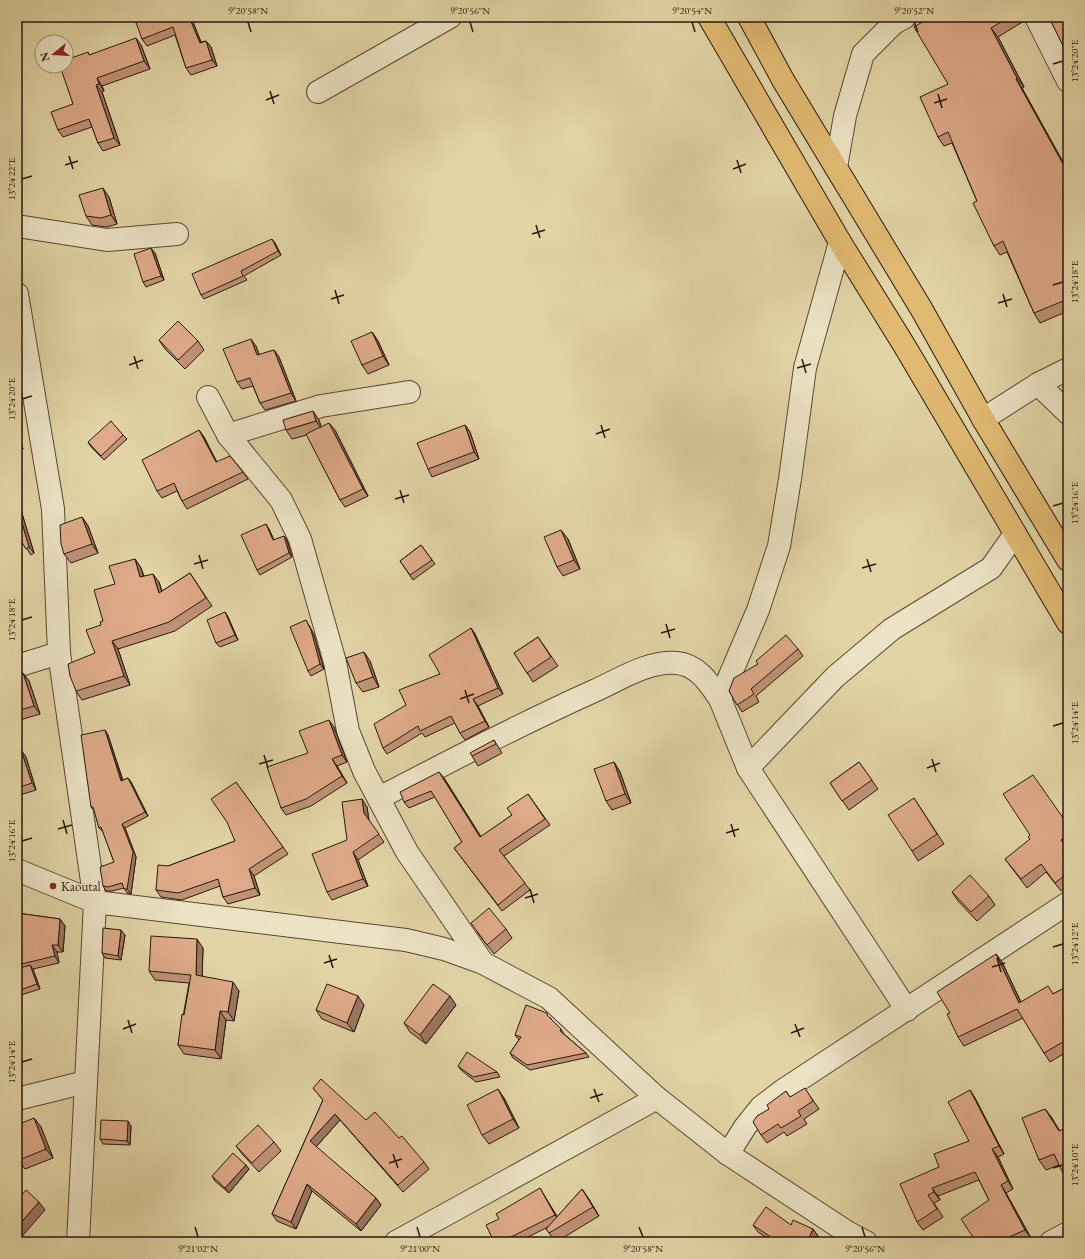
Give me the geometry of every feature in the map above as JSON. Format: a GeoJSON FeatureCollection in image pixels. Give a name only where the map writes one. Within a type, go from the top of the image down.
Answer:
{"type":"FeatureCollection","features":[{"type":"Feature","properties":{"kind":"main road"},"geometry":{"type":"LineString","coordinates":[[709,17],[840,242],[904,345],[1068,623]]}},
{"type":"Feature","properties":{"kind":"main road"},"geometry":{"type":"LineString","coordinates":[[749,17],[784,80],[922,310],[983,419],[1068,560]]}},
{"type":"Feature","properties":{"kind":"street"},"geometry":{"type":"LineString","coordinates":[[318,92],[450,17]]}},
{"type":"Feature","properties":{"kind":"street"},"geometry":{"type":"LineString","coordinates":[[836,167],[845,116],[863,54],[894,23],[905,17]]}},
{"type":"Feature","properties":{"kind":"street"},"geometry":{"type":"LineString","coordinates":[[1036,17],[1068,81]]}},
{"type":"Feature","properties":{"kind":"street"},"geometry":{"type":"LineString","coordinates":[[17,226],[107,240],[177,234]]}},
{"type":"Feature","properties":{"kind":"street"},"geometry":{"type":"LineString","coordinates":[[720,699],[758,610],[778,546],[790,479],[806,368],[840,242]]}},
{"type":"Feature","properties":{"kind":"street"},"geometry":{"type":"LineString","coordinates":[[17,294],[53,509],[59,653],[95,902],[78,1242]]}},
{"type":"Feature","properties":{"kind":"street"},"geometry":{"type":"LineString","coordinates":[[983,419],[1038,384],[1068,369]]}},
{"type":"Feature","properties":{"kind":"street"},"geometry":{"type":"LineString","coordinates":[[1038,384],[1068,413]]}},
{"type":"Feature","properties":{"kind":"street"},"geometry":{"type":"LineString","coordinates":[[228,435],[321,406],[409,392]]}},
{"type":"Feature","properties":{"kind":"street"},"geometry":{"type":"LineString","coordinates":[[208,397],[228,435],[281,500],[300,539],[335,662],[348,731],[364,771],[407,852],[483,963]]}},
{"type":"Feature","properties":{"kind":"street"},"geometry":{"type":"LineString","coordinates":[[748,768],[835,677],[892,629],[990,568],[1015,534]]}},
{"type":"Feature","properties":{"kind":"street"},"geometry":{"type":"LineString","coordinates":[[17,666],[59,653]]}},
{"type":"Feature","properties":{"kind":"street"},"geometry":{"type":"LineString","coordinates":[[379,798],[543,714],[635,672],[659,664],[677,663],[692,667],[704,677],[720,699],[748,768],[907,1010]]}},
{"type":"Feature","properties":{"kind":"street"},"geometry":{"type":"LineString","coordinates":[[17,870],[95,902],[406,940],[444,949],[483,963],[549,998],[657,1098],[728,1154],[847,1232],[866,1242]]}},
{"type":"Feature","properties":{"kind":"street"},"geometry":{"type":"LineString","coordinates":[[728,1154],[745,1127],[761,1107],[782,1091],[1068,903]]}},
{"type":"Feature","properties":{"kind":"street"},"geometry":{"type":"LineString","coordinates":[[17,1099],[86,1082]]}},
{"type":"Feature","properties":{"kind":"street"},"geometry":{"type":"LineString","coordinates":[[396,1242],[657,1098]]}},
{"type":"Feature","properties":{"kind":"street"},"geometry":{"type":"LineString","coordinates":[[1050,1242],[1068,1234]]}},
{"type":"Feature","properties":{"kind":"building"},"geometry":{"type":"Polygon","coordinates":[[[134,17],[189,17],[200,43],[206,41],[212,60],[186,68],[173,27],[142,39],[134,17]]]}},
{"type":"Feature","properties":{"kind":"building"},"geometry":{"type":"Polygon","coordinates":[[[931,17],[1009,17],[991,28],[1017,78],[1016,79],[1068,173],[1068,299],[1034,313],[1003,241],[994,246],[973,203],[977,201],[948,132],[938,137],[920,97],[948,84],[914,27],[931,17]]]}},
{"type":"Feature","properties":{"kind":"building"},"geometry":{"type":"Polygon","coordinates":[[[1049,17],[1068,17],[1068,51],[1067,49],[1065,50],[1049,17]]]}},
{"type":"Feature","properties":{"kind":"building"},"geometry":{"type":"Polygon","coordinates":[[[136,38],[144,61],[97,78],[99,84],[96,85],[114,138],[98,143],[89,119],[58,130],[51,112],[73,104],[63,74],[74,74],[74,57],[88,52],[89,55],[136,38]]]}},
{"type":"Feature","properties":{"kind":"building"},"geometry":{"type":"Polygon","coordinates":[[[103,188],[111,215],[101,218],[86,216],[79,195],[103,188]]]}},
{"type":"Feature","properties":{"kind":"building"},"geometry":{"type":"Polygon","coordinates":[[[272,239],[278,251],[241,271],[243,276],[201,295],[192,274],[272,239]]]}},
{"type":"Feature","properties":{"kind":"building"},"geometry":{"type":"Polygon","coordinates":[[[151,248],[161,276],[143,282],[134,254],[151,248]]]}},
{"type":"Feature","properties":{"kind":"building"},"geometry":{"type":"Polygon","coordinates":[[[178,321],[198,341],[178,360],[159,340],[178,321]]]}},
{"type":"Feature","properties":{"kind":"building"},"geometry":{"type":"Polygon","coordinates":[[[372,332],[383,356],[362,365],[351,341],[372,332]]]}},
{"type":"Feature","properties":{"kind":"building"},"geometry":{"type":"Polygon","coordinates":[[[251,339],[257,355],[274,350],[291,393],[260,403],[250,378],[237,382],[223,349],[251,339]]]}},
{"type":"Feature","properties":{"kind":"building"},"geometry":{"type":"Polygon","coordinates":[[[313,411],[316,421],[286,430],[283,420],[313,411]]]}},
{"type":"Feature","properties":{"kind":"building"},"geometry":{"type":"Polygon","coordinates":[[[111,421],[123,435],[101,456],[88,442],[111,421]]]}},
{"type":"Feature","properties":{"kind":"building"},"geometry":{"type":"Polygon","coordinates":[[[329,423],[363,489],[340,500],[306,434],[329,423]]]}},
{"type":"Feature","properties":{"kind":"building"},"geometry":{"type":"Polygon","coordinates":[[[465,425],[474,452],[428,469],[417,443],[465,425]]]}},
{"type":"Feature","properties":{"kind":"building"},"geometry":{"type":"Polygon","coordinates":[[[199,430],[216,462],[230,456],[243,472],[182,501],[174,483],[157,491],[142,460],[199,430]]]}},
{"type":"Feature","properties":{"kind":"building"},"geometry":{"type":"Polygon","coordinates":[[[17,506],[29,547],[26,549],[17,535],[17,506]]]}},
{"type":"Feature","properties":{"kind":"building"},"geometry":{"type":"Polygon","coordinates":[[[82,517],[92,544],[64,554],[61,544],[60,525],[82,517]]]}},
{"type":"Feature","properties":{"kind":"building"},"geometry":{"type":"Polygon","coordinates":[[[266,524],[273,540],[284,536],[289,553],[257,570],[241,535],[266,524]]]}},
{"type":"Feature","properties":{"kind":"building"},"geometry":{"type":"Polygon","coordinates":[[[561,530],[574,560],[557,567],[544,537],[561,530]]]}},
{"type":"Feature","properties":{"kind":"building"},"geometry":{"type":"Polygon","coordinates":[[[421,545],[432,560],[410,575],[400,561],[421,545]]]}},
{"type":"Feature","properties":{"kind":"building"},"geometry":{"type":"Polygon","coordinates":[[[135,559],[140,577],[153,574],[159,593],[190,573],[206,598],[169,622],[112,641],[124,676],[76,691],[70,676],[68,664],[95,653],[86,630],[101,625],[100,622],[103,621],[94,590],[115,584],[109,566],[135,559]]]}},
{"type":"Feature","properties":{"kind":"building"},"geometry":{"type":"Polygon","coordinates":[[[225,612],[235,635],[216,643],[207,620],[225,612]]]}},
{"type":"Feature","properties":{"kind":"building"},"geometry":{"type":"Polygon","coordinates":[[[306,620],[311,630],[320,664],[308,671],[290,627],[306,620]]]}},
{"type":"Feature","properties":{"kind":"building"},"geometry":{"type":"Polygon","coordinates":[[[471,628],[498,688],[473,699],[485,721],[460,733],[451,716],[420,731],[418,726],[383,748],[374,724],[406,705],[399,690],[440,674],[429,655],[471,628]]]}},
{"type":"Feature","properties":{"kind":"building"},"geometry":{"type":"Polygon","coordinates":[[[786,635],[798,649],[751,689],[754,694],[737,705],[729,691],[734,678],[758,664],[756,661],[786,635]]]}},
{"type":"Feature","properties":{"kind":"building"},"geometry":{"type":"Polygon","coordinates":[[[538,637],[551,657],[527,673],[514,653],[538,637]]]}},
{"type":"Feature","properties":{"kind":"building"},"geometry":{"type":"Polygon","coordinates":[[[364,652],[373,677],[356,683],[346,658],[364,652]]]}},
{"type":"Feature","properties":{"kind":"building"},"geometry":{"type":"Polygon","coordinates":[[[23,673],[34,706],[17,711],[17,675],[23,673]]]}},
{"type":"Feature","properties":{"kind":"building"},"geometry":{"type":"Polygon","coordinates":[[[329,720],[342,755],[332,759],[342,776],[306,799],[281,808],[267,767],[308,753],[299,731],[329,720]]]}},
{"type":"Feature","properties":{"kind":"building"},"geometry":{"type":"Polygon","coordinates":[[[105,730],[121,781],[128,778],[145,812],[122,824],[133,852],[127,889],[124,889],[122,883],[108,887],[103,886],[100,867],[114,862],[101,827],[99,828],[93,807],[91,807],[81,735],[105,730]]]}},
{"type":"Feature","properties":{"kind":"building"},"geometry":{"type":"Polygon","coordinates":[[[494,740],[496,744],[472,756],[470,753],[494,740]]]}},
{"type":"Feature","properties":{"kind":"building"},"geometry":{"type":"Polygon","coordinates":[[[21,750],[32,783],[17,788],[17,752],[21,750]]]}},
{"type":"Feature","properties":{"kind":"building"},"geometry":{"type":"Polygon","coordinates":[[[614,762],[625,794],[606,801],[594,769],[614,762]]]}},
{"type":"Feature","properties":{"kind":"building"},"geometry":{"type":"Polygon","coordinates":[[[859,762],[872,780],[842,801],[830,783],[859,762]]]}},
{"type":"Feature","properties":{"kind":"building"},"geometry":{"type":"Polygon","coordinates":[[[439,772],[480,837],[512,815],[507,808],[528,794],[545,819],[499,850],[525,883],[498,905],[454,848],[462,842],[431,791],[404,802],[400,792],[439,772]]]}},
{"type":"Feature","properties":{"kind":"building"},"geometry":{"type":"Polygon","coordinates":[[[1033,775],[1068,825],[1068,835],[1061,840],[1068,849],[1068,873],[1055,883],[1041,864],[1021,879],[1005,859],[1030,839],[1028,837],[1030,835],[1003,794],[1033,775]]]}},
{"type":"Feature","properties":{"kind":"building"},"geometry":{"type":"Polygon","coordinates":[[[236,782],[283,847],[249,869],[255,888],[223,897],[218,879],[178,893],[156,890],[158,865],[168,866],[235,841],[227,822],[211,799],[236,782]]]}},
{"type":"Feature","properties":{"kind":"building"},"geometry":{"type":"Polygon","coordinates":[[[914,798],[937,834],[912,851],[888,815],[914,798]]]}},
{"type":"Feature","properties":{"kind":"building"},"geometry":{"type":"Polygon","coordinates":[[[362,799],[364,813],[379,834],[353,852],[363,879],[327,892],[312,854],[347,840],[342,802],[362,799]]]}},
{"type":"Feature","properties":{"kind":"building"},"geometry":{"type":"Polygon","coordinates":[[[970,875],[989,896],[971,912],[952,892],[970,875]]]}},
{"type":"Feature","properties":{"kind":"building"},"geometry":{"type":"Polygon","coordinates":[[[489,908],[506,929],[487,945],[471,923],[489,908]]]}},
{"type":"Feature","properties":{"kind":"building"},"geometry":{"type":"Polygon","coordinates":[[[17,913],[60,919],[58,945],[52,945],[55,956],[17,965],[17,913]]]}},
{"type":"Feature","properties":{"kind":"building"},"geometry":{"type":"Polygon","coordinates":[[[103,928],[121,930],[118,956],[102,953],[103,928]]]}},
{"type":"Feature","properties":{"kind":"building"},"geometry":{"type":"Polygon","coordinates":[[[151,936],[197,939],[196,975],[233,982],[228,1012],[220,1011],[215,1050],[178,1045],[182,1014],[184,1015],[191,975],[149,971],[151,936]]]}},
{"type":"Feature","properties":{"kind":"building"},"geometry":{"type":"Polygon","coordinates":[[[996,954],[1019,1003],[1048,986],[1053,994],[1068,986],[1068,1039],[1044,1053],[1017,1009],[958,1037],[947,1014],[950,1013],[937,992],[996,954]]]}},
{"type":"Feature","properties":{"kind":"building"},"geometry":{"type":"Polygon","coordinates":[[[30,965],[37,984],[17,991],[17,969],[30,965]]]}},
{"type":"Feature","properties":{"kind":"building"},"geometry":{"type":"Polygon","coordinates":[[[327,984],[358,996],[347,1023],[316,1010],[327,984]]]}},
{"type":"Feature","properties":{"kind":"building"},"geometry":{"type":"Polygon","coordinates":[[[433,984],[450,996],[420,1035],[404,1023],[433,984]]]}},
{"type":"Feature","properties":{"kind":"building"},"geometry":{"type":"Polygon","coordinates":[[[526,1005],[547,1013],[547,1015],[561,1029],[560,1031],[586,1053],[527,1065],[510,1053],[521,1037],[515,1035],[526,1005]]]}},
{"type":"Feature","properties":{"kind":"building"},"geometry":{"type":"Polygon","coordinates":[[[467,1052],[497,1072],[473,1077],[458,1066],[467,1052]]]}},
{"type":"Feature","properties":{"kind":"building"},"geometry":{"type":"Polygon","coordinates":[[[321,1079],[366,1120],[375,1112],[399,1138],[402,1136],[424,1162],[398,1185],[335,1114],[310,1141],[376,1198],[356,1224],[307,1184],[291,1222],[272,1214],[323,1100],[313,1088],[321,1079]]]}},
{"type":"Feature","properties":{"kind":"building"},"geometry":{"type":"Polygon","coordinates":[[[805,1088],[813,1101],[798,1111],[801,1116],[781,1128],[778,1124],[761,1135],[753,1122],[757,1116],[769,1109],[767,1105],[786,1091],[790,1097],[805,1088]]]}},
{"type":"Feature","properties":{"kind":"building"},"geometry":{"type":"Polygon","coordinates":[[[498,1089],[513,1119],[482,1135],[467,1105],[498,1089]]]}},
{"type":"Feature","properties":{"kind":"building"},"geometry":{"type":"Polygon","coordinates":[[[970,1090],[999,1146],[992,1149],[1008,1181],[1001,1185],[1025,1230],[1000,1242],[965,1242],[973,1237],[961,1219],[989,1200],[975,1172],[932,1188],[934,1192],[928,1195],[937,1209],[917,1222],[900,1184],[939,1167],[934,1154],[969,1141],[948,1102],[970,1090]]]}},
{"type":"Feature","properties":{"kind":"building"},"geometry":{"type":"Polygon","coordinates":[[[1045,1109],[1059,1131],[1068,1127],[1068,1184],[1054,1154],[1039,1160],[1022,1118],[1045,1109]]]}},
{"type":"Feature","properties":{"kind":"building"},"geometry":{"type":"Polygon","coordinates":[[[34,1118],[46,1149],[19,1160],[17,1156],[17,1125],[34,1118]]]}},
{"type":"Feature","properties":{"kind":"building"},"geometry":{"type":"Polygon","coordinates":[[[101,1120],[128,1121],[127,1141],[100,1139],[101,1120]]]}},
{"type":"Feature","properties":{"kind":"building"},"geometry":{"type":"Polygon","coordinates":[[[258,1125],[274,1142],[252,1163],[236,1146],[258,1125]]]}},
{"type":"Feature","properties":{"kind":"building"},"geometry":{"type":"Polygon","coordinates":[[[233,1153],[246,1165],[225,1188],[212,1176],[233,1153]]]}},
{"type":"Feature","properties":{"kind":"building"},"geometry":{"type":"Polygon","coordinates":[[[540,1188],[555,1215],[501,1242],[494,1242],[486,1225],[499,1219],[496,1214],[540,1188]]]}},
{"type":"Feature","properties":{"kind":"building"},"geometry":{"type":"Polygon","coordinates":[[[582,1189],[593,1207],[549,1233],[546,1229],[582,1189]]]}},
{"type":"Feature","properties":{"kind":"building"},"geometry":{"type":"Polygon","coordinates":[[[26,1190],[39,1202],[17,1227],[17,1201],[26,1190]]]}},
{"type":"Feature","properties":{"kind":"building"},"geometry":{"type":"Polygon","coordinates":[[[766,1207],[791,1225],[793,1220],[813,1229],[807,1242],[778,1242],[753,1225],[766,1207]]]}},
{"type":"Feature","properties":{"kind":"place","name":"Kaoutal"},"geometry":{"type":"Point","coordinates":[53,886]}}]}
